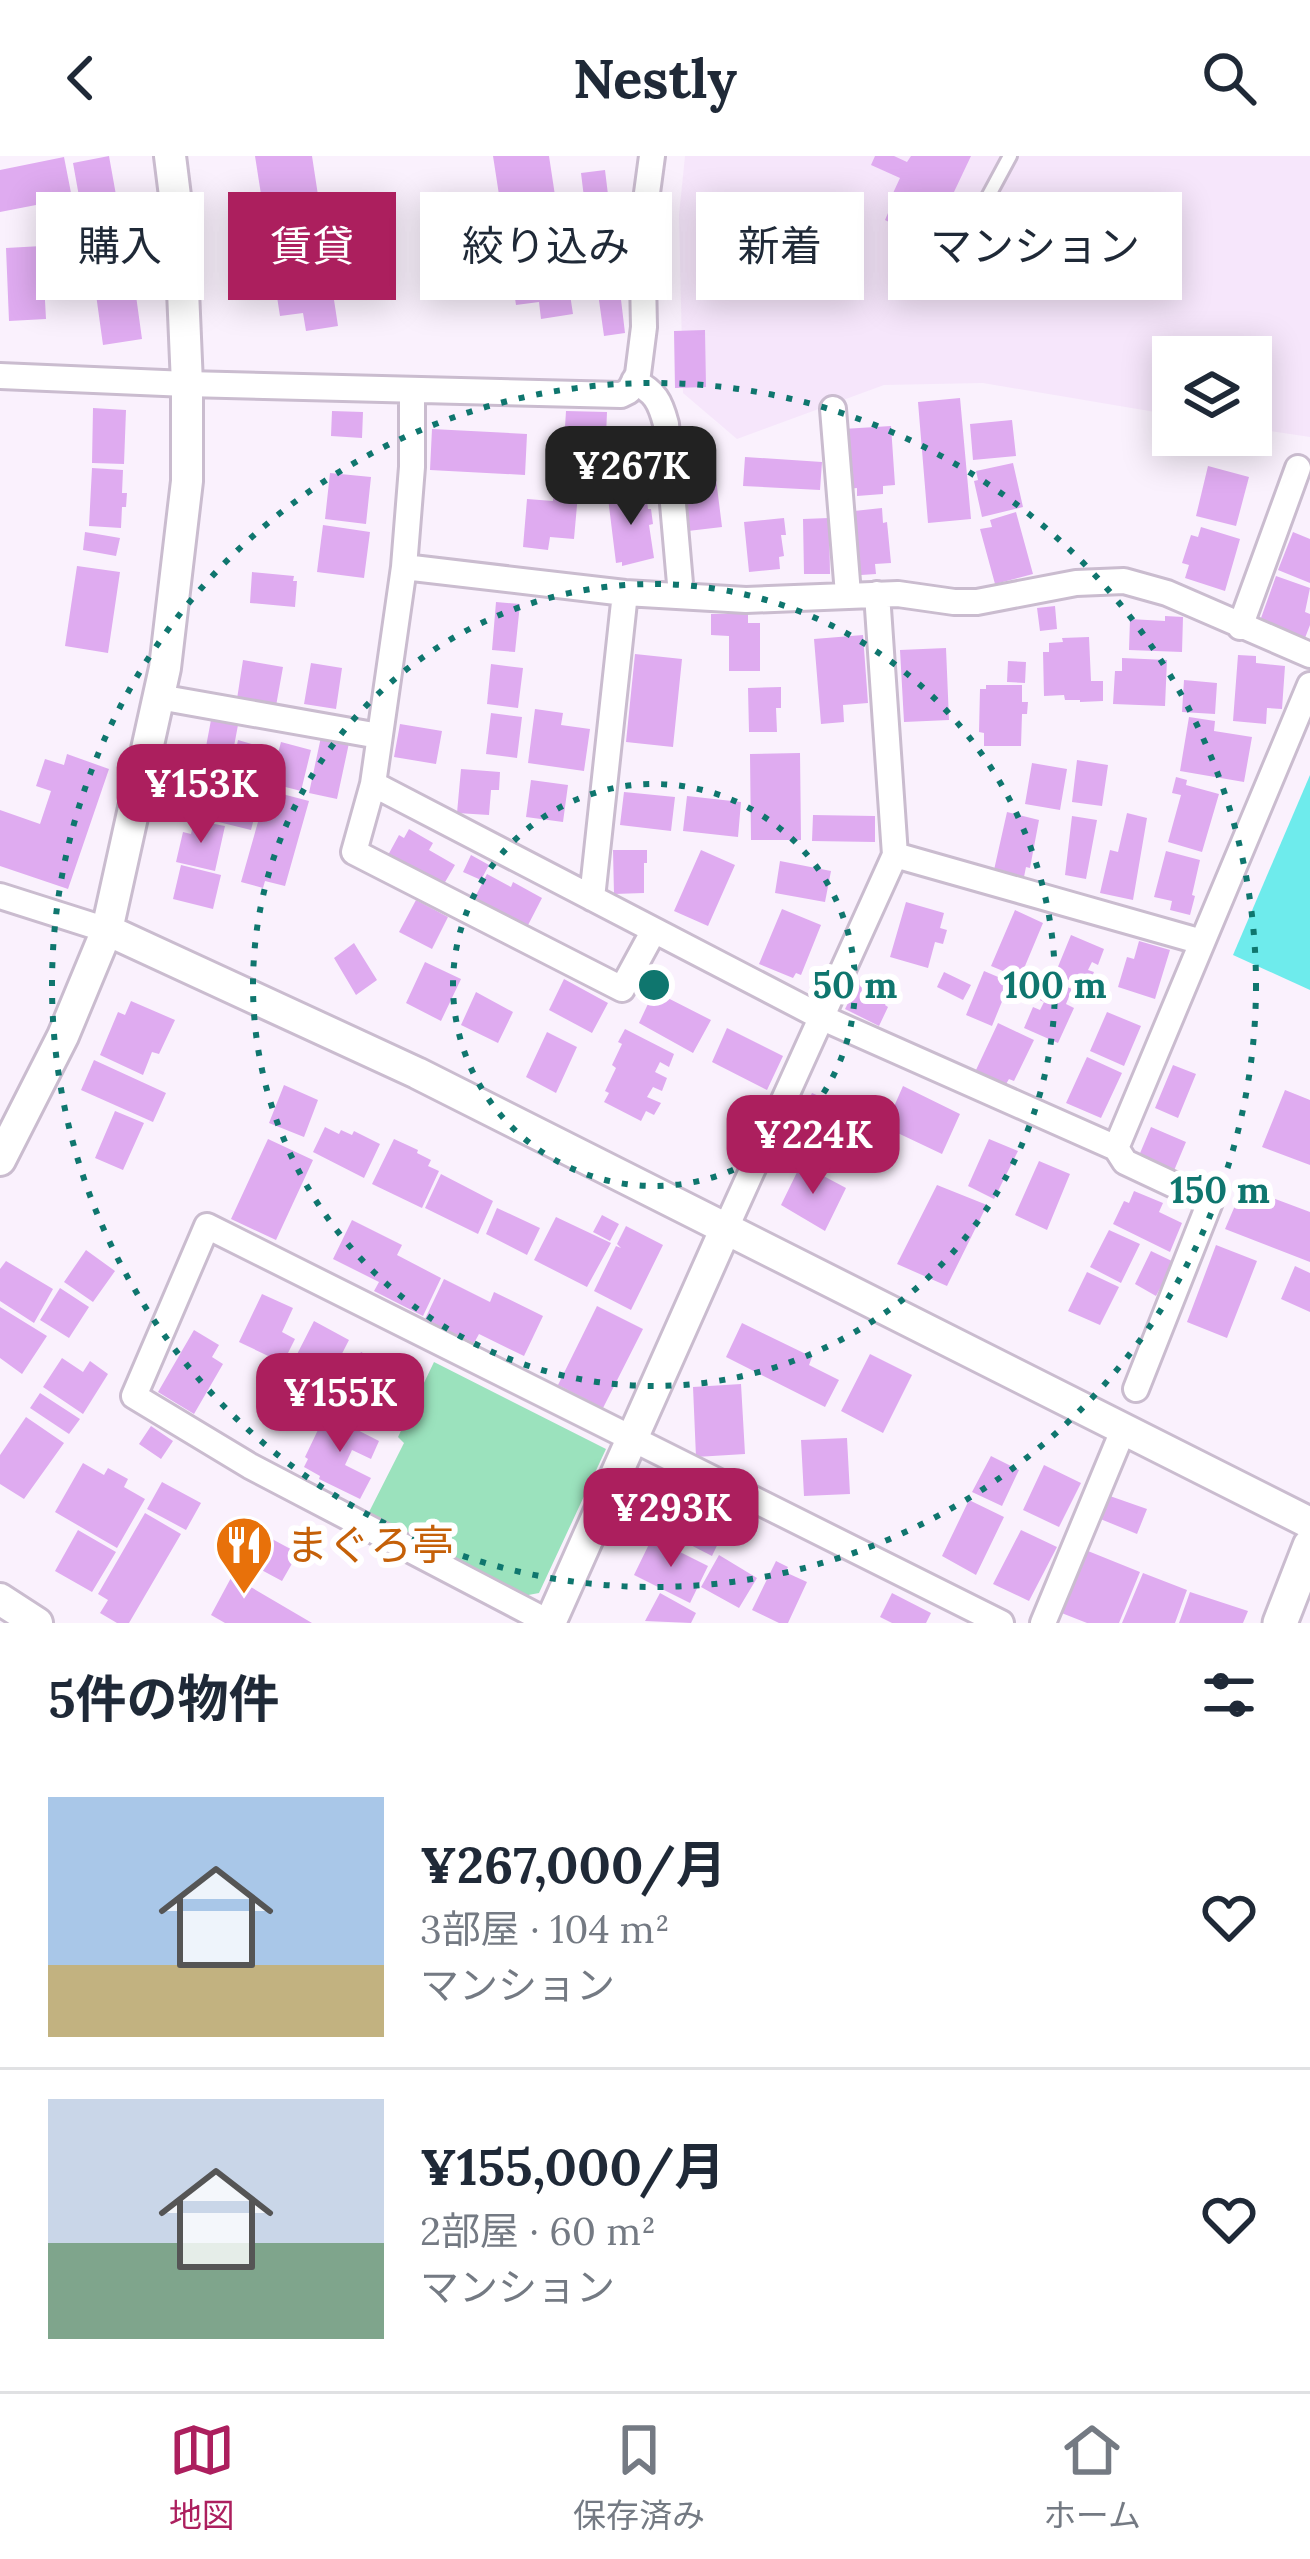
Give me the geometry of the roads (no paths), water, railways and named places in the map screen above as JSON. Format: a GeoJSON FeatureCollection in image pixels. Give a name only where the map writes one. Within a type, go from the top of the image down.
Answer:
{"type":"FeatureCollection","features":[{"type":"Feature","properties":{"kind":"main road"},"geometry":{"type":"LineString","coordinates":[[1280,1623],[1310,1546]]}},
{"type":"Feature","properties":{"kind":"street"},"geometry":{"type":"LineString","coordinates":[[0,1160],[63,1036],[107,930],[165,668],[187,481],[181,244],[170,156]]}},
{"type":"Feature","properties":{"kind":"street"},"geometry":{"type":"LineString","coordinates":[[0,376],[616,396],[629,391],[638,374],[646,313],[642,230],[652,156]]}},
{"type":"Feature","properties":{"kind":"street"},"geometry":{"type":"LineString","coordinates":[[634,381],[658,398],[666,424],[681,595]]}},
{"type":"Feature","properties":{"kind":"street"},"geometry":{"type":"LineString","coordinates":[[412,391],[404,567],[373,784],[354,852],[622,989],[653,932]]}},
{"type":"Feature","properties":{"kind":"street"},"geometry":{"type":"LineString","coordinates":[[833,409],[848,594]]}},
{"type":"Feature","properties":{"kind":"street"},"geometry":{"type":"LineString","coordinates":[[1240,627],[1298,468]]}},
{"type":"Feature","properties":{"kind":"street"},"geometry":{"type":"LineString","coordinates":[[404,567],[625,593],[746,600],[898,594],[977,602],[1076,583],[1124,581],[1167,593],[1310,656]]}},
{"type":"Feature","properties":{"kind":"street"},"geometry":{"type":"LineString","coordinates":[[592,898],[625,593]]}},
{"type":"Feature","properties":{"kind":"street"},"geometry":{"type":"LineString","coordinates":[[877,594],[896,855],[725,1230],[634,1439],[550,1623],[250,1466],[134,1396],[207,1226],[634,1439],[1001,1623]]}},
{"type":"Feature","properties":{"kind":"street"},"geometry":{"type":"LineString","coordinates":[[1116,1148],[1310,685]]}},
{"type":"Feature","properties":{"kind":"street"},"geometry":{"type":"LineString","coordinates":[[159,697],[380,736]]}},
{"type":"Feature","properties":{"kind":"street"},"geometry":{"type":"LineString","coordinates":[[373,784],[823,1018],[1116,1148],[1125,1162],[1210,1202],[1136,1389]]}},
{"type":"Feature","properties":{"kind":"street"},"geometry":{"type":"LineString","coordinates":[[896,855],[1202,942]]}},
{"type":"Feature","properties":{"kind":"street"},"geometry":{"type":"LineString","coordinates":[[0,896],[107,930],[417,1073],[1310,1523]]}},
{"type":"Feature","properties":{"kind":"street"},"geometry":{"type":"LineString","coordinates":[[1043,1623],[1124,1428]]}},
{"type":"Feature","properties":{"kind":"street"},"geometry":{"type":"LineString","coordinates":[[0,1599],[37,1623]]}},
{"type":"Feature","properties":{"kind":"lane"},"geometry":{"type":"LineString","coordinates":[[990,192],[1010,156]]}},
{"type":"Feature","properties":{"kind":"water"},"geometry":{"type":"Polygon","coordinates":[[[1310,775],[1310,990],[1233,955],[1310,775]]]}},
{"type":"Feature","properties":{"kind":"place","name":"まぐろ亭"},"geometry":{"type":"Point","coordinates":[244,1596]}}]}
